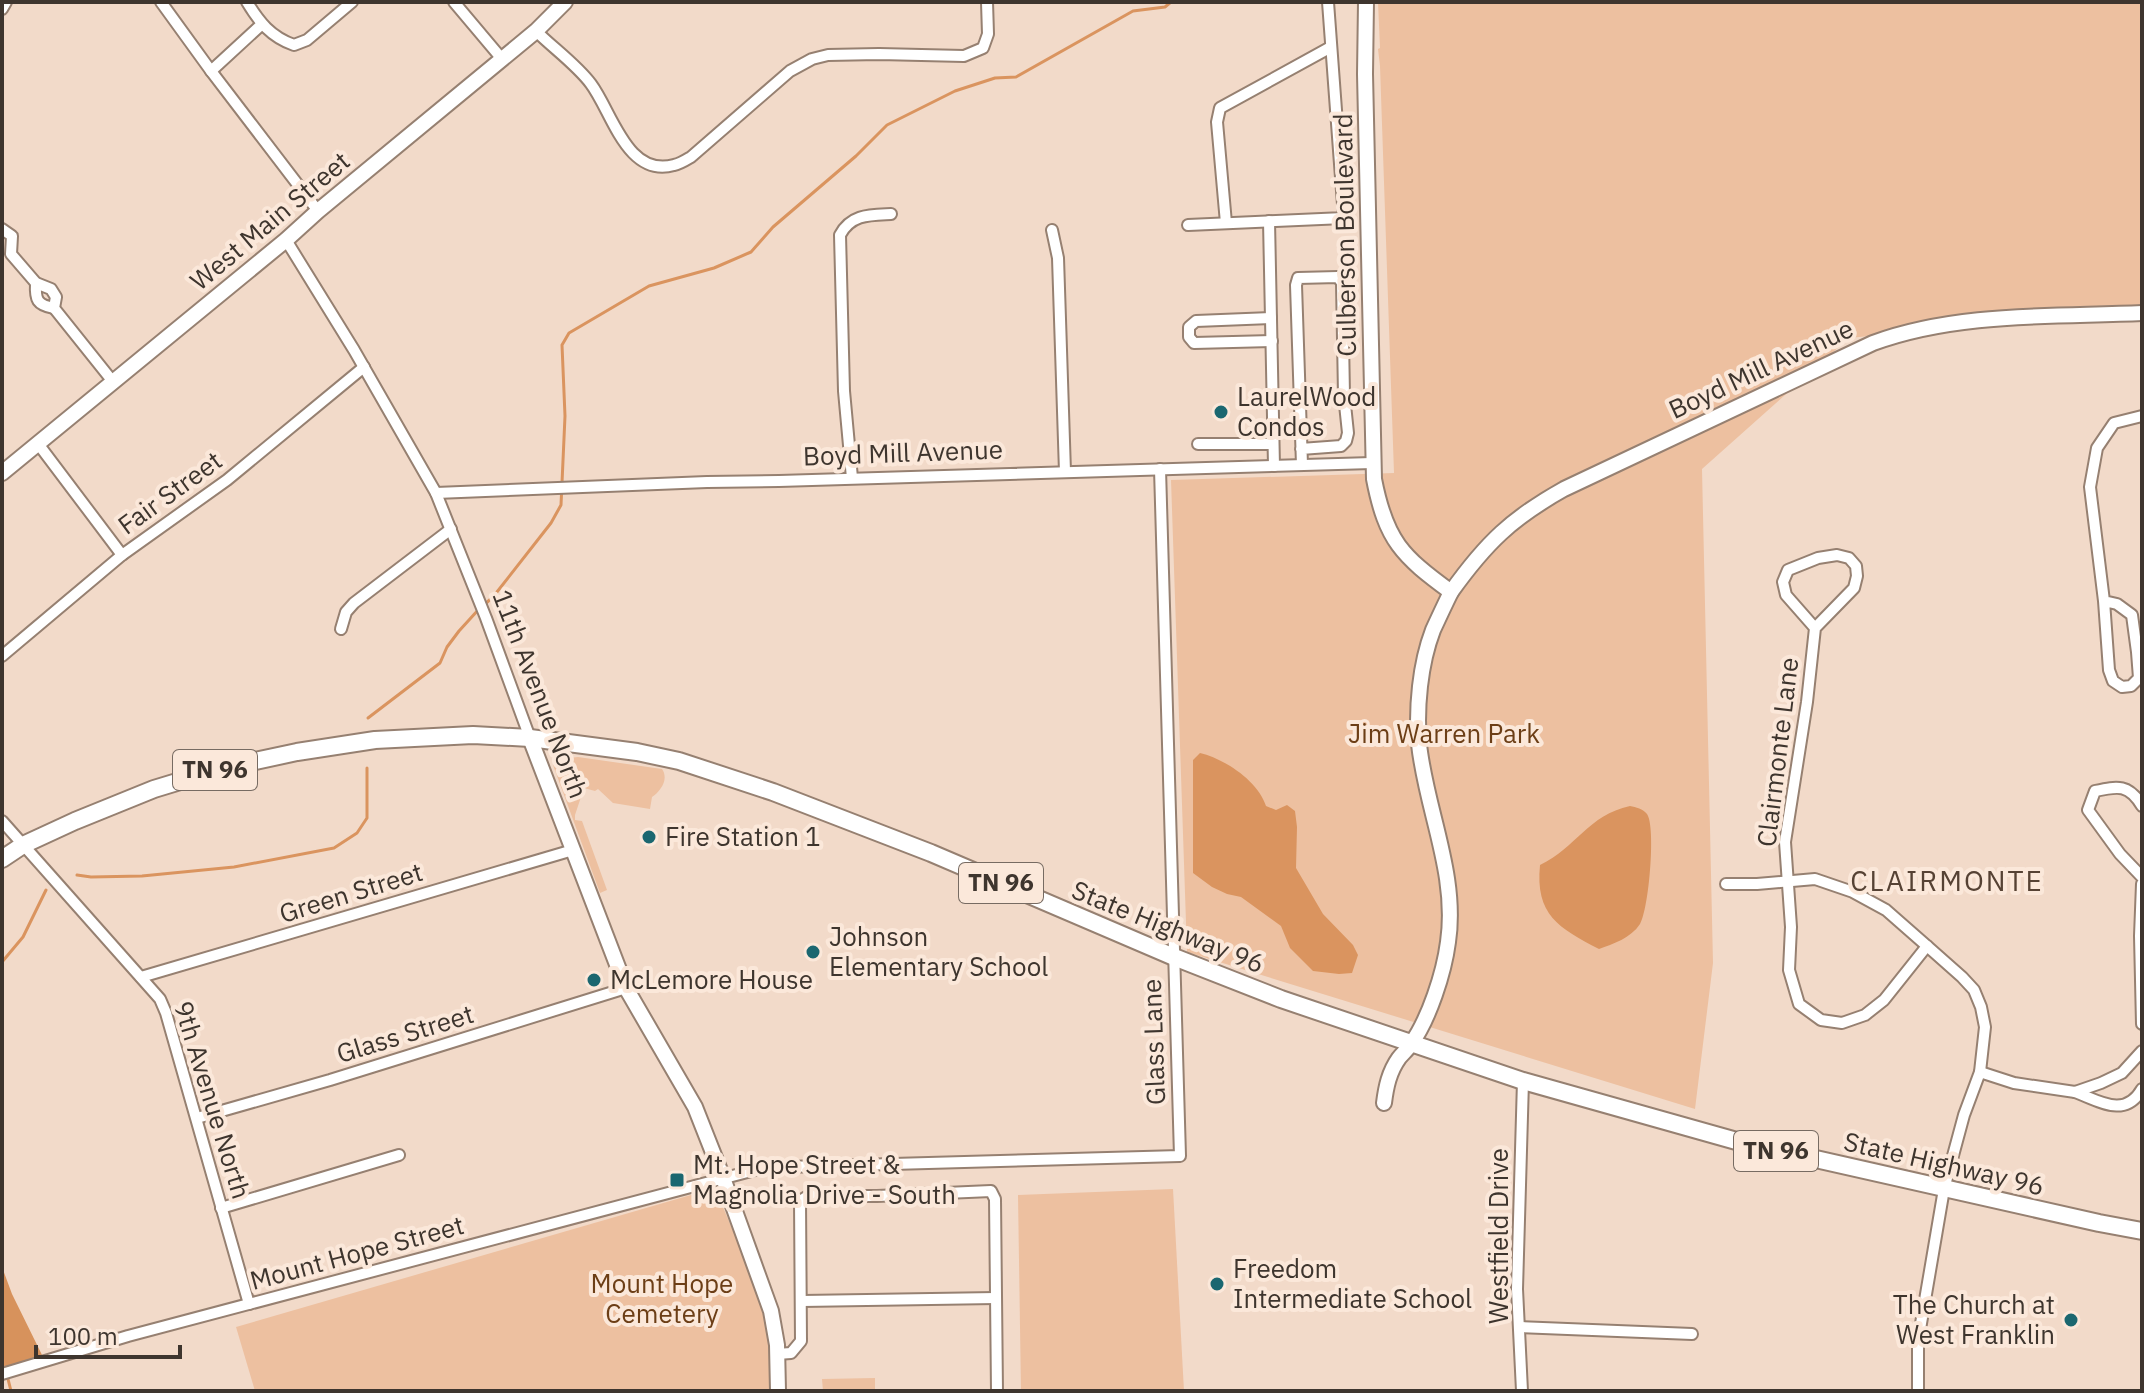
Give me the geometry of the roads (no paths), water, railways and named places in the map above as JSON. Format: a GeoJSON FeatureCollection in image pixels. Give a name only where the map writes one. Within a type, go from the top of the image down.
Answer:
{"type":"FeatureCollection","features":[{"type":"Feature","properties":{"kind":"main road","name":"State Highway 96"},"geometry":{"type":"LineString","coordinates":[[2,859],[23,845],[154,789],[223,768],[282,755],[375,740],[473,735],[591,745],[665,758],[773,792],[931,853],[1174,957],[1281,999],[1523,1081],[1740,1142],[2142,1231]]}},
{"type":"Feature","properties":{"kind":"street"},"geometry":{"type":"LineString","coordinates":[[2,9],[6,2]]}},
{"type":"Feature","properties":{"kind":"street"},"geometry":{"type":"LineString","coordinates":[[161,2],[318,211]]}},
{"type":"Feature","properties":{"kind":"street"},"geometry":{"type":"LineString","coordinates":[[247,2],[261,25],[282,41],[294,45],[307,40],[352,2]]}},
{"type":"Feature","properties":{"kind":"street"},"geometry":{"type":"LineString","coordinates":[[454,2],[502,59]]}},
{"type":"Feature","properties":{"kind":"street","name":"West Main Street"},"geometry":{"type":"LineString","coordinates":[[2,473],[536,31],[565,2]]}},
{"type":"Feature","properties":{"kind":"street"},"geometry":{"type":"LineString","coordinates":[[536,31],[591,83],[628,147],[639,160],[658,166],[674,165],[691,157],[790,71],[812,59],[828,55],[964,56],[983,48],[988,34],[987,2]]}},
{"type":"Feature","properties":{"kind":"street"},"geometry":{"type":"LineString","coordinates":[[1188,225],[1344,218],[1328,2]]}},
{"type":"Feature","properties":{"kind":"street","name":"Culberson Boulevard"},"geometry":{"type":"LineString","coordinates":[[1366,2],[1372,463],[1380,509],[1389,532],[1420,570],[1451,592]]}},
{"type":"Feature","properties":{"kind":"street"},"geometry":{"type":"LineString","coordinates":[[211,71],[261,25]]}},
{"type":"Feature","properties":{"kind":"street"},"geometry":{"type":"LineString","coordinates":[[1226,223],[1217,122],[1220,108],[1331,47]]}},
{"type":"Feature","properties":{"kind":"street"},"geometry":{"type":"LineString","coordinates":[[852,478],[844,391],[840,235],[850,221],[891,214]]}},
{"type":"Feature","properties":{"kind":"street"},"geometry":{"type":"LineString","coordinates":[[1269,221],[1274,466]]}},
{"type":"Feature","properties":{"kind":"street"},"geometry":{"type":"LineString","coordinates":[[2,229],[12,236],[7,253],[36,283],[51,289],[56,297],[54,308],[114,383]]}},
{"type":"Feature","properties":{"kind":"street"},"geometry":{"type":"LineString","coordinates":[[1052,230],[1058,258],[1065,472]]}},
{"type":"Feature","properties":{"kind":"street","name":"11th Avenue North"},"geometry":{"type":"LineString","coordinates":[[286,240],[436,493],[626,988],[695,1107],[723,1178],[771,1311],[778,1391]]}},
{"type":"Feature","properties":{"kind":"street"},"geometry":{"type":"LineString","coordinates":[[1301,449],[1341,446],[1348,433],[1344,395],[1342,283],[1338,277],[1298,278],[1296,285],[1301,449],[1302,465]]}},
{"type":"Feature","properties":{"kind":"street","name":"Boyd Mill Avenue"},"geometry":{"type":"LineString","coordinates":[[1451,592],[1486,546],[1532,507],[1873,343],[1899,333],[1948,323],[2142,313]]}},
{"type":"Feature","properties":{"kind":"street"},"geometry":{"type":"LineString","coordinates":[[1271,318],[1196,321],[1189,327],[1189,337],[1194,343],[1272,341]]}},
{"type":"Feature","properties":{"kind":"street","name":"Fair Street"},"geometry":{"type":"LineString","coordinates":[[2,656],[122,555],[227,480],[364,367]]}},
{"type":"Feature","properties":{"kind":"street"},"geometry":{"type":"LineString","coordinates":[[2104,601],[2117,604],[2132,615],[2139,678],[2131,686],[2122,687],[2113,681],[2109,670],[2090,487],[2097,448],[2114,423],[2142,416]]}},
{"type":"Feature","properties":{"kind":"street"},"geometry":{"type":"LineString","coordinates":[[1198,444],[1273,444]]}},
{"type":"Feature","properties":{"kind":"street"},"geometry":{"type":"LineString","coordinates":[[39,445],[122,555]]}},
{"type":"Feature","properties":{"kind":"street","name":"Boyd Mill Avenue"},"geometry":{"type":"LineString","coordinates":[[436,493],[576,486],[1372,463]]}},
{"type":"Feature","properties":{"kind":"street","name":"Glass Lane"},"geometry":{"type":"LineString","coordinates":[[723,1178],[785,1167],[1180,1156],[1160,469]]}},
{"type":"Feature","properties":{"kind":"street"},"geometry":{"type":"LineString","coordinates":[[341,629],[346,612],[354,603],[451,529]]}},
{"type":"Feature","properties":{"kind":"street","name":"Clairmonte Lane"},"geometry":{"type":"LineString","coordinates":[[1815,628],[1786,595],[1783,582],[1788,570],[1818,558],[1837,555],[1849,558],[1856,566],[1854,588],[1815,628],[1785,842],[1791,927],[1789,970],[1799,1004],[1821,1020],[1842,1023],[1865,1015],[1884,1000],[1927,946]]}},
{"type":"Feature","properties":{"kind":"street"},"geometry":{"type":"LineString","coordinates":[[1384,1103],[1392,1068],[1411,1044],[1432,1002],[1444,963],[1450,922],[1444,856],[1419,746],[1418,718],[1422,674],[1432,633],[1451,592]]}},
{"type":"Feature","properties":{"kind":"street"},"geometry":{"type":"LineString","coordinates":[[2142,806],[2133,792],[2116,786],[2095,791],[2088,810],[2120,854],[2142,877]]}},
{"type":"Feature","properties":{"kind":"street","name":"9th Avenue North"},"geometry":{"type":"LineString","coordinates":[[2,821],[160,999],[249,1304]]}},
{"type":"Feature","properties":{"kind":"street","name":"Green Street"},"geometry":{"type":"LineString","coordinates":[[141,977],[573,850]]}},
{"type":"Feature","properties":{"kind":"street"},"geometry":{"type":"LineString","coordinates":[[1726,884],[1815,879],[1853,892],[1886,910],[1927,946],[1974,990],[1981,1007],[1985,1027],[1980,1072],[1964,1115],[1944,1189],[1918,1341],[1918,1391]]}},
{"type":"Feature","properties":{"kind":"street"},"geometry":{"type":"LineString","coordinates":[[2142,884],[2142,1024]]}},
{"type":"Feature","properties":{"kind":"street","name":"Glass Street"},"geometry":{"type":"LineString","coordinates":[[197,1118],[626,988]]}},
{"type":"Feature","properties":{"kind":"street"},"geometry":{"type":"LineString","coordinates":[[2075,1092],[2122,1073],[2142,1051]]}},
{"type":"Feature","properties":{"kind":"street"},"geometry":{"type":"LineString","coordinates":[[1980,1072],[2014,1083],[2075,1092],[2113,1107],[2129,1103],[2142,1089]]}},
{"type":"Feature","properties":{"kind":"street","name":"Westfield Drive"},"geometry":{"type":"LineString","coordinates":[[1522,1391],[1517,1289],[1523,1081]]}},
{"type":"Feature","properties":{"kind":"street"},"geometry":{"type":"LineString","coordinates":[[221,1208],[399,1155]]}},
{"type":"Feature","properties":{"kind":"street","name":"Mount Hope Street"},"geometry":{"type":"LineString","coordinates":[[2,1374],[249,1304],[723,1178]]}},
{"type":"Feature","properties":{"kind":"street"},"geometry":{"type":"LineString","coordinates":[[777,1354],[791,1353],[801,1341],[800,1201],[808,1196],[991,1191],[995,1199],[997,1391]]}},
{"type":"Feature","properties":{"kind":"street"},"geometry":{"type":"LineString","coordinates":[[802,1301],[996,1298]]}},
{"type":"Feature","properties":{"kind":"street"},"geometry":{"type":"LineString","coordinates":[[1519,1327],[1692,1334]]}},
{"type":"Feature","properties":{"kind":"waterway"},"geometry":{"type":"LineString","coordinates":[[485,604],[551,523],[561,505],[565,416],[562,345],[569,333],[649,286],[714,268],[751,252],[773,227],[856,156],[887,125],[955,91],[995,78],[1016,77],[1133,11],[1165,7],[1171,2]]}},
{"type":"Feature","properties":{"kind":"waterway"},"geometry":{"type":"LineString","coordinates":[[368,718],[440,663],[447,647],[479,609]]}},
{"type":"Feature","properties":{"kind":"waterway"},"geometry":{"type":"LineString","coordinates":[[77,875],[142,876],[234,867],[334,848],[357,833],[367,818],[367,768]]}},
{"type":"Feature","properties":{"kind":"waterway"},"geometry":{"type":"LineString","coordinates":[[2,962],[23,937],[46,890]]}},
{"type":"Feature","properties":{"kind":"waterway"},"geometry":{"type":"LineString","coordinates":[[2,1355],[11,1391]]}},
{"type":"Feature","properties":{"kind":"place","name":"LaurelWood Condos"},"geometry":{"type":"Point","coordinates":[1221,412]}},
{"type":"Feature","properties":{"kind":"place","name":"Fire Station 1"},"geometry":{"type":"Point","coordinates":[649,837]}},
{"type":"Feature","properties":{"kind":"place","name":"Johnson Elementary School"},"geometry":{"type":"Point","coordinates":[813,952]}},
{"type":"Feature","properties":{"kind":"place","name":"McLemore House"},"geometry":{"type":"Point","coordinates":[594,980]}},
{"type":"Feature","properties":{"kind":"place","name":"Mt. Hope Street & Magnolia Drive - South"},"geometry":{"type":"Point","coordinates":[677,1180]}},
{"type":"Feature","properties":{"kind":"place","name":"Freedom Intermediate School"},"geometry":{"type":"Point","coordinates":[1217,1284]}},
{"type":"Feature","properties":{"kind":"place","name":"The Church at West Franklin"},"geometry":{"type":"Point","coordinates":[2071,1320]}},
{"type":"Feature","properties":{"kind":"district","name":"CLAIRMONTE"},"geometry":{"type":"Point","coordinates":[1947,881]}},
{"type":"Feature","properties":{"kind":"park label","name":"Jim Warren Park"},"geometry":{"type":"Point","coordinates":[1444,734]}},
{"type":"Feature","properties":{"kind":"park label","name":"Mount Hope Cemetery"},"geometry":{"type":"Point","coordinates":[662,1299]}}]}
